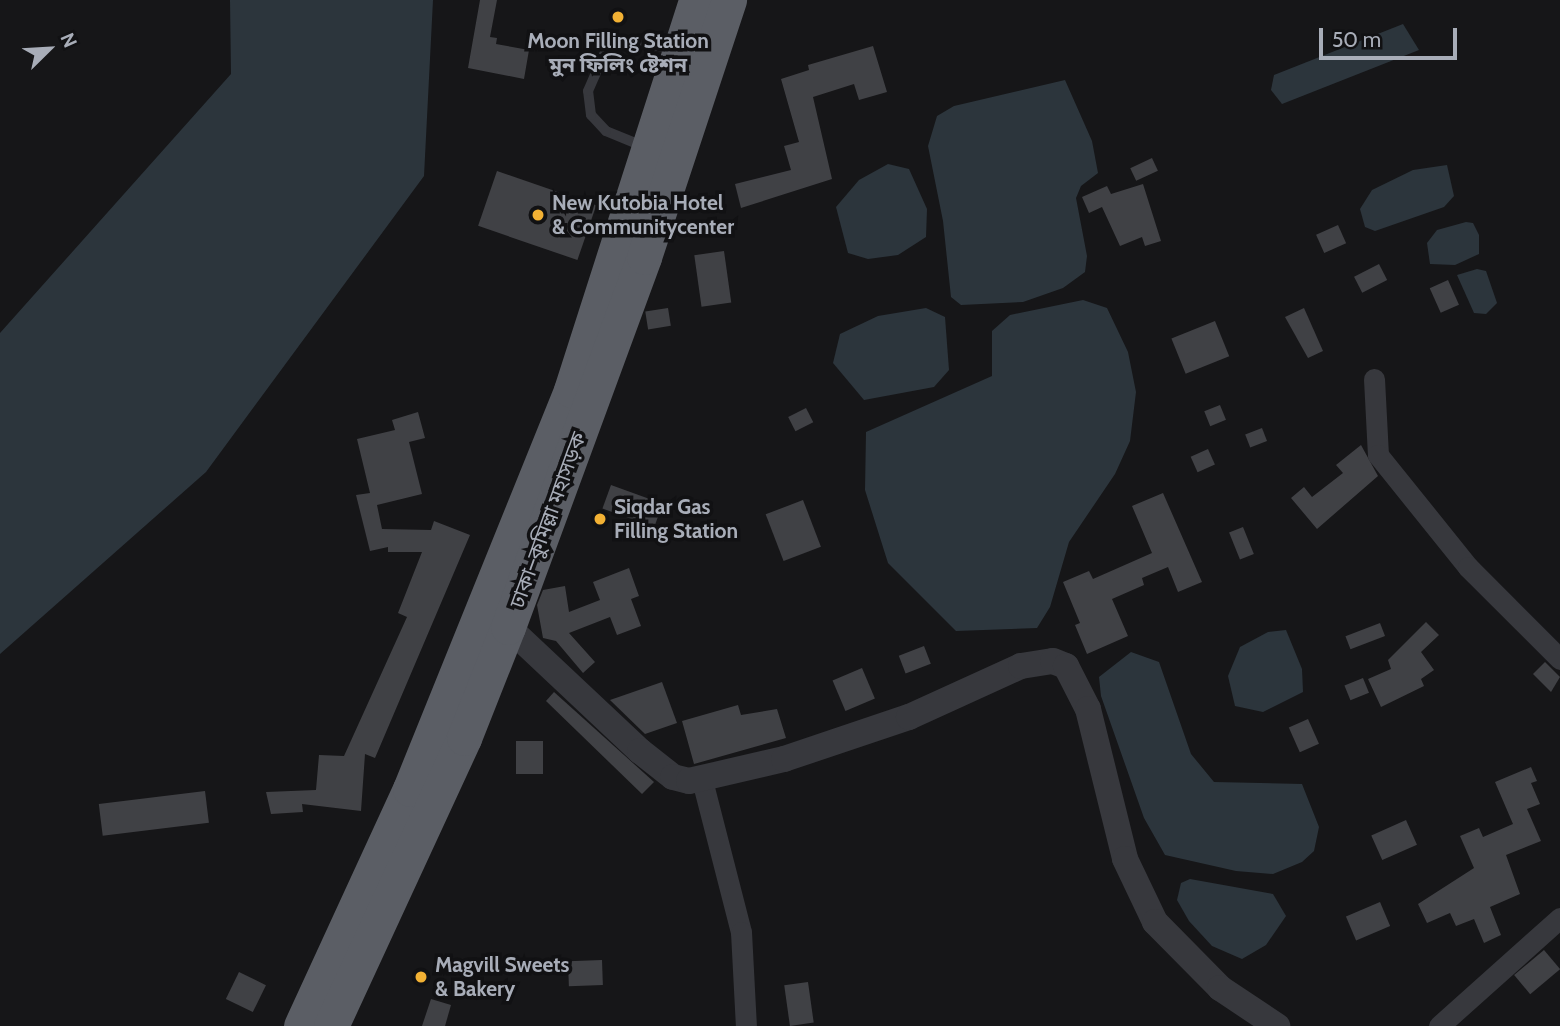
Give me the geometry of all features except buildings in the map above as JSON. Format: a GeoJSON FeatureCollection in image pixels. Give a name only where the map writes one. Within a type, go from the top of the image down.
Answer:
{"type":"FeatureCollection","features":[{"type":"Feature","properties":{"kind":"highway","name":"ঢাকা–কুমিল্লা মহাসড়ক"},"geometry":{"type":"LineString","coordinates":[[301,1026],[410,789],[571,390],[651,149],[696,0]]}},
{"type":"Feature","properties":{"kind":"highway","name":"ঢাকা–কুমিল্লা মহাসড়ক"},"geometry":{"type":"LineString","coordinates":[[331,1026],[464,738],[508,627],[644,257],[729,0]]}},
{"type":"Feature","properties":{"kind":"street"},"geometry":{"type":"LineString","coordinates":[[1374,379],[1378,455],[1468,567],[1560,659]]}},
{"type":"Feature","properties":{"kind":"street"},"geometry":{"type":"LineString","coordinates":[[508,627],[640,751],[673,777],[702,780],[909,718],[1021,666],[1053,661],[1066,666],[1088,709],[1125,859],[1155,922],[1220,988],[1268,1023]]}},
{"type":"Feature","properties":{"kind":"street"},"geometry":{"type":"LineString","coordinates":[[702,780],[741,932],[746,1026]]}},
{"type":"Feature","properties":{"kind":"street"},"geometry":{"type":"LineString","coordinates":[[1439,1026],[1537,944],[1560,918]]}},
{"type":"Feature","properties":{"kind":"lane"},"geometry":{"type":"LineString","coordinates":[[651,149],[606,131],[591,114],[588,91],[606,50],[636,41],[680,52]]}},
{"type":"Feature","properties":{"kind":"shaded area"},"geometry":{"type":"Polygon","coordinates":[[[230,0],[433,0],[424,176],[206,472],[0,654],[0,333],[231,74],[230,0]]]}},
{"type":"Feature","properties":{"kind":"shaded area"},"geometry":{"type":"Polygon","coordinates":[[[1403,24],[1419,50],[1282,104],[1271,90],[1274,75],[1403,24]]]}},
{"type":"Feature","properties":{"kind":"shaded area"},"geometry":{"type":"Polygon","coordinates":[[[1065,80],[1092,141],[1098,173],[1081,186],[1076,198],[1087,256],[1085,272],[1063,288],[1023,302],[961,305],[951,297],[943,221],[928,146],[937,116],[954,106],[1065,80]]]}},
{"type":"Feature","properties":{"kind":"shaded area"},"geometry":{"type":"Polygon","coordinates":[[[888,164],[909,169],[927,209],[926,237],[898,255],[868,259],[848,253],[836,207],[859,180],[888,164]]]}},
{"type":"Feature","properties":{"kind":"shaded area"},"geometry":{"type":"Polygon","coordinates":[[[1447,165],[1454,196],[1444,207],[1375,231],[1365,227],[1360,209],[1372,190],[1413,170],[1447,165]]]}},
{"type":"Feature","properties":{"kind":"shaded area"},"geometry":{"type":"Polygon","coordinates":[[[1466,222],[1473,223],[1479,235],[1479,254],[1455,265],[1430,264],[1427,243],[1437,230],[1466,222]]]}},
{"type":"Feature","properties":{"kind":"shaded area"},"geometry":{"type":"Polygon","coordinates":[[[1477,269],[1486,271],[1497,303],[1486,314],[1474,313],[1457,275],[1477,269]]]}},
{"type":"Feature","properties":{"kind":"shaded area"},"geometry":{"type":"Polygon","coordinates":[[[1083,300],[1107,308],[1128,352],[1136,392],[1130,441],[1115,474],[1069,542],[1050,607],[1037,628],[956,631],[888,563],[865,490],[866,432],[992,376],[992,331],[1010,315],[1083,300]]]}},
{"type":"Feature","properties":{"kind":"shaded area"},"geometry":{"type":"Polygon","coordinates":[[[926,308],[945,317],[949,370],[934,387],[864,400],[833,363],[840,334],[878,316],[926,308]]]}},
{"type":"Feature","properties":{"kind":"shaded area"},"geometry":{"type":"Polygon","coordinates":[[[1286,630],[1302,669],[1303,692],[1263,712],[1235,706],[1228,676],[1240,647],[1268,632],[1286,630]]]}},
{"type":"Feature","properties":{"kind":"shaded area"},"geometry":{"type":"Polygon","coordinates":[[[1131,652],[1159,662],[1191,754],[1214,782],[1302,784],[1319,827],[1314,851],[1302,862],[1273,874],[1236,871],[1165,855],[1144,818],[1101,696],[1099,677],[1131,652]]]}},
{"type":"Feature","properties":{"kind":"shaded area"},"geometry":{"type":"Polygon","coordinates":[[[1190,879],[1273,894],[1286,916],[1266,945],[1242,959],[1212,946],[1189,921],[1177,900],[1181,883],[1190,879]]]}},
{"type":"Feature","properties":{"kind":"place","name":"Moon Filling Station মুন ফিলিং ষ্টেশন"},"geometry":{"type":"Point","coordinates":[618,17]}},
{"type":"Feature","properties":{"kind":"place","name":"New Kutobia Hotel & Communitycenter"},"geometry":{"type":"Point","coordinates":[538,215]}},
{"type":"Feature","properties":{"kind":"place","name":"Siqdar Gas Filling Station"},"geometry":{"type":"Point","coordinates":[600,519]}},
{"type":"Feature","properties":{"kind":"place","name":"Magvill Sweets & Bakery"},"geometry":{"type":"Point","coordinates":[421,977]}}]}
